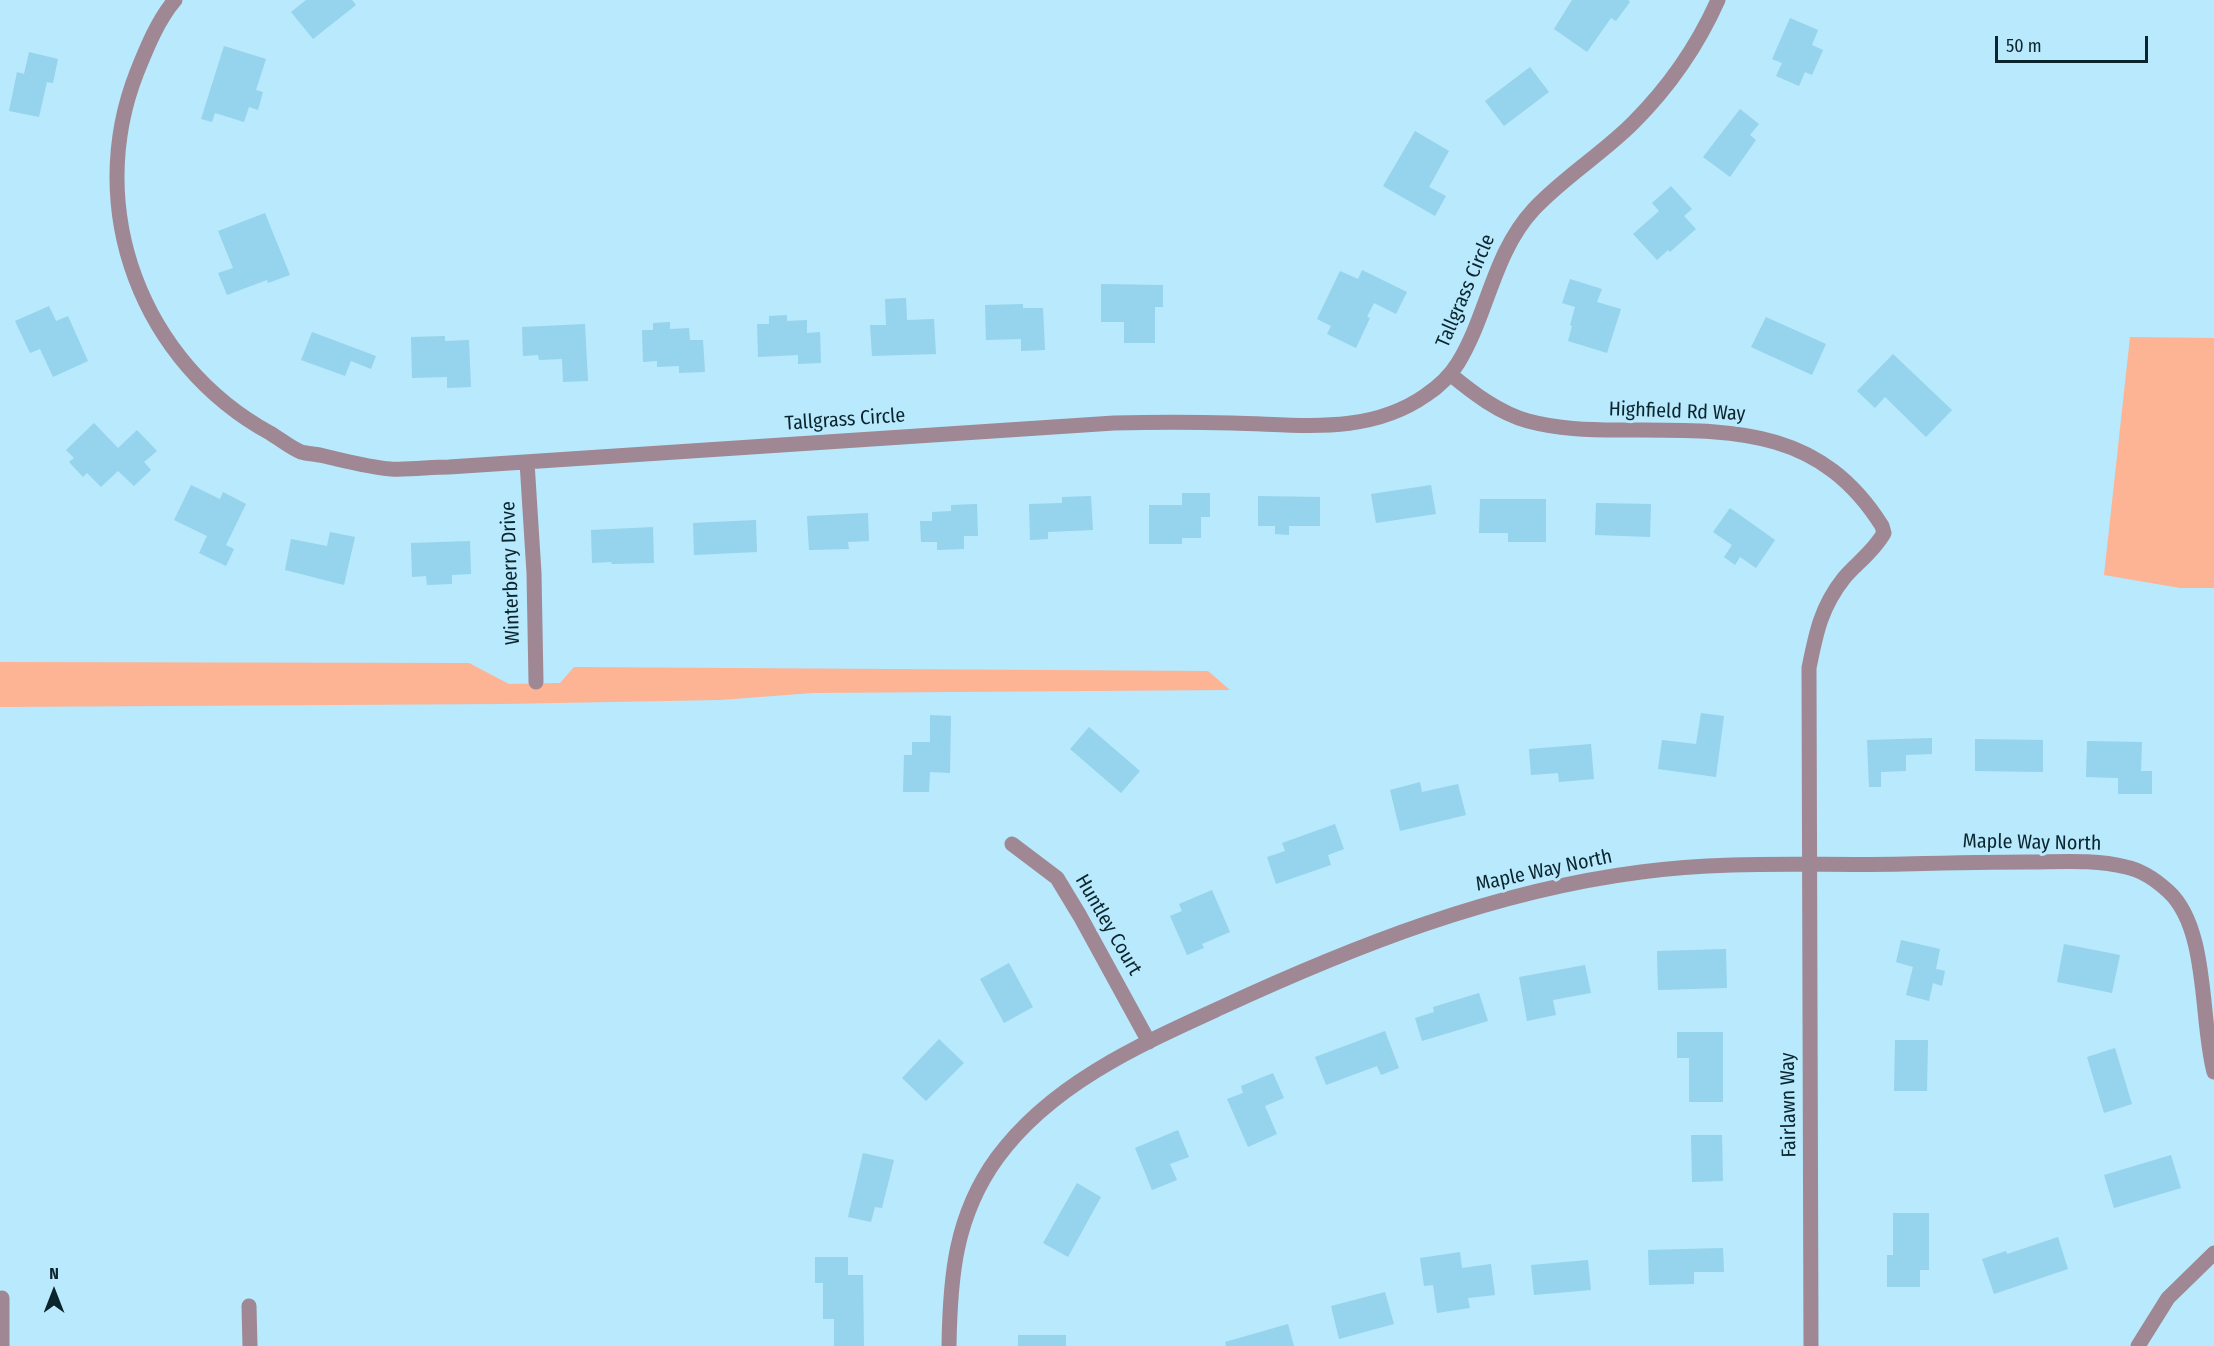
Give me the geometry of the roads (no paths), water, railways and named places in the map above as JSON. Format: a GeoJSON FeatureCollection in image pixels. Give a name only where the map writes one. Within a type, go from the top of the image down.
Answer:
{"type":"FeatureCollection","features":[{"type":"Feature","properties":{"kind":"street","name":"Tallgrass Circle"},"geometry":{"type":"LineString","coordinates":[[175,0],[157,28],[128,95],[120,131],[117,184],[120,223],[137,285],[153,318],[175,351],[201,382],[250,422],[301,452],[392,469],[1114,423],[1350,424],[1394,414],[1423,398],[1450,374],[1468,345],[1489,288],[1513,234],[1549,192],[1633,124],[1658,97],[1677,71],[1718,0]]}},
{"type":"Feature","properties":{"kind":"street","name":"Highfield Rd Way"},"geometry":{"type":"LineString","coordinates":[[1450,374],[1474,394],[1499,409],[1525,420],[1554,427],[1587,430],[1712,431],[1759,437],[1790,446],[1811,456],[1833,471],[1855,490],[1873,513],[1884,533],[1878,544],[1844,579],[1830,599],[1818,621],[1809,668],[1809,863]]}},
{"type":"Feature","properties":{"kind":"street","name":"Winterberry Drive"},"geometry":{"type":"LineString","coordinates":[[527,462],[534,573],[536,682]]}},
{"type":"Feature","properties":{"kind":"street","name":"Huntley Court"},"geometry":{"type":"LineString","coordinates":[[1012,844],[1057,878],[1149,1042]]}},
{"type":"Feature","properties":{"kind":"street","name":"Maple Way North"},"geometry":{"type":"LineString","coordinates":[[949,1346],[950,1291],[956,1250],[974,1201],[996,1160],[1033,1116],[1056,1097],[1084,1078],[1149,1042],[1271,984],[1439,918],[1517,895],[1640,872],[1759,863],[2092,861],[2129,867],[2166,889],[2175,898],[2189,922],[2198,956],[2206,1038],[2214,1072]]}},
{"type":"Feature","properties":{"kind":"street","name":"Fairlawn Way"},"geometry":{"type":"LineString","coordinates":[[1809,863],[1811,1346]]}},
{"type":"Feature","properties":{"kind":"street"},"geometry":{"type":"LineString","coordinates":[[2138,1346],[2168,1298],[2214,1253]]}},
{"type":"Feature","properties":{"kind":"street"},"geometry":{"type":"LineString","coordinates":[[2,1298],[2,1346]]}},
{"type":"Feature","properties":{"kind":"street"},"geometry":{"type":"LineString","coordinates":[[249,1306],[250,1346]]}}]}
